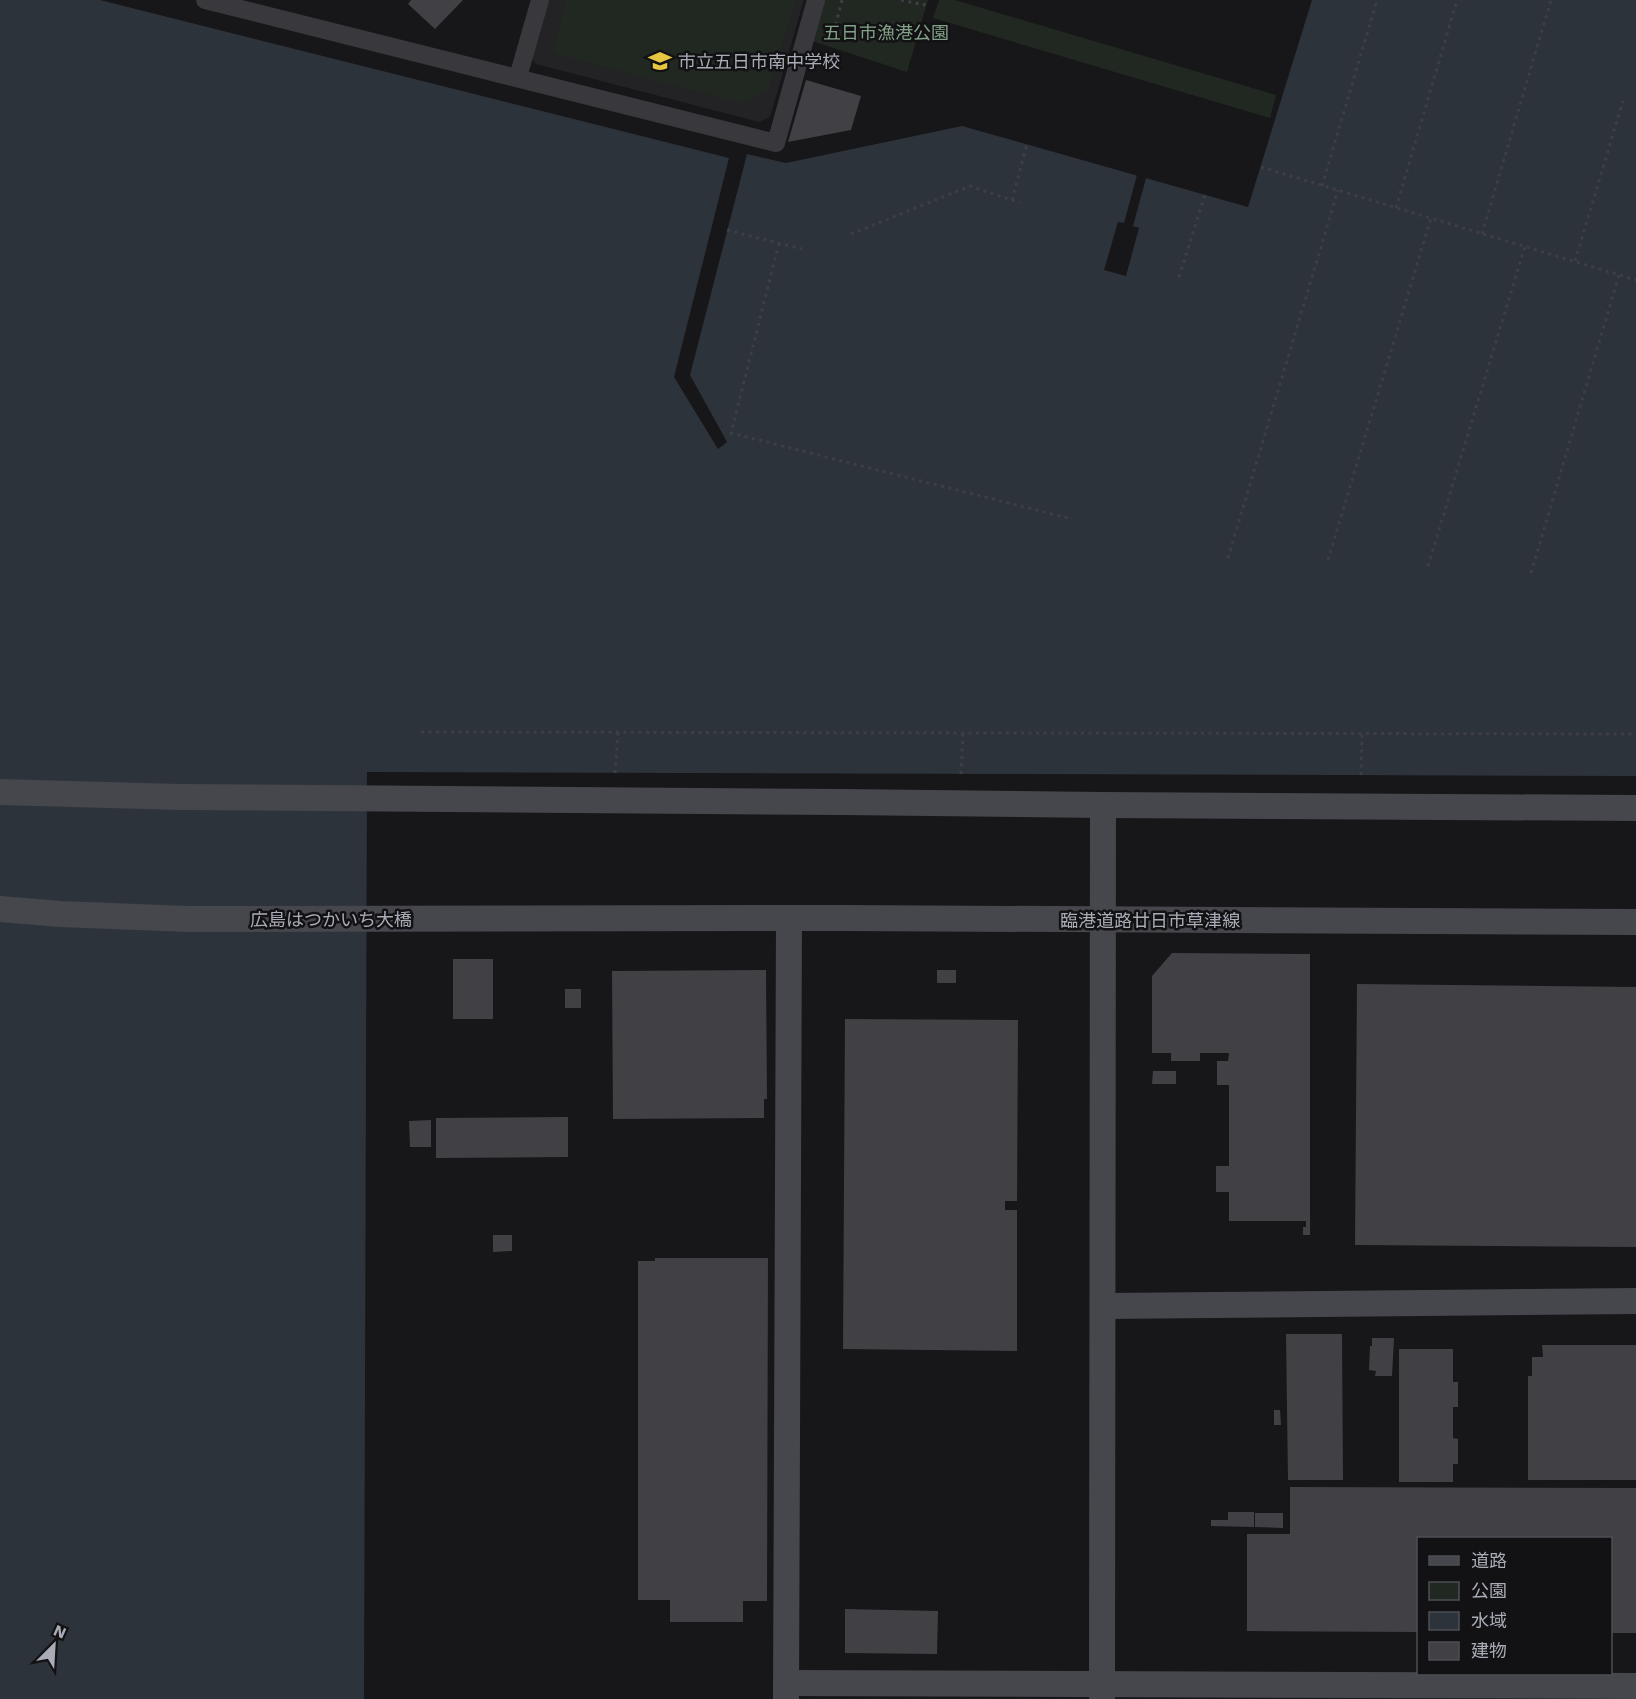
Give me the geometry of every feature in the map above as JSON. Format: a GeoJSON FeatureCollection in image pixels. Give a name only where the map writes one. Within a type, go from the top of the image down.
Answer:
{"type":"FeatureCollection","features":[{"type":"Feature","properties":{"kind":"street"},"geometry":{"type":"LineString","coordinates":[[205,0],[776,143],[816,0]]}},
{"type":"Feature","properties":{"kind":"street"},"geometry":{"type":"LineString","coordinates":[[518,77],[540,0]]}},
{"type":"Feature","properties":{"kind":"street"},"geometry":{"type":"LineString","coordinates":[[0,792],[180,797],[1589,807],[1636,810]]}},
{"type":"Feature","properties":{"kind":"street"},"geometry":{"type":"LineString","coordinates":[[1102,1692],[1103,805]]}},
{"type":"Feature","properties":{"kind":"street","name":"広島はつかいち大橋"},"geometry":{"type":"LineString","coordinates":[[0,909],[60,914],[189,919],[663,919]]}},
{"type":"Feature","properties":{"kind":"street"},"geometry":{"type":"LineString","coordinates":[[789,918],[786,1691],[1102,1692],[1636,1686]]}},
{"type":"Feature","properties":{"kind":"street","name":"臨港道路廿日市草津線"},"geometry":{"type":"LineString","coordinates":[[663,919],[1636,922]]}},
{"type":"Feature","properties":{"kind":"street"},"geometry":{"type":"LineString","coordinates":[[1103,1306],[1636,1301]]}},
{"type":"Feature","properties":{"kind":"path"},"geometry":{"type":"LineString","coordinates":[[834,32],[842,0]]}},
{"type":"Feature","properties":{"kind":"path"},"geometry":{"type":"LineString","coordinates":[[901,0],[924,5],[925,0]]}},
{"type":"Feature","properties":{"kind":"path"},"geometry":{"type":"LineString","coordinates":[[1322,186],[1377,0]]}},
{"type":"Feature","properties":{"kind":"path"},"geometry":{"type":"LineString","coordinates":[[1396,208],[1457,0]]}},
{"type":"Feature","properties":{"kind":"path"},"geometry":{"type":"LineString","coordinates":[[1482,234],[1551,0]]}},
{"type":"Feature","properties":{"kind":"path"},"geometry":{"type":"LineString","coordinates":[[1575,262],[1623,101]]}},
{"type":"Feature","properties":{"kind":"path"},"geometry":{"type":"LineString","coordinates":[[1012,200],[1028,144]]}},
{"type":"Feature","properties":{"kind":"path"},"geometry":{"type":"LineString","coordinates":[[1261,167],[1636,280]]}},
{"type":"Feature","properties":{"kind":"path"},"geometry":{"type":"LineString","coordinates":[[851,234],[970,186],[1020,203]]}},
{"type":"Feature","properties":{"kind":"path"},"geometry":{"type":"LineString","coordinates":[[1228,558],[1338,190]]}},
{"type":"Feature","properties":{"kind":"path"},"geometry":{"type":"LineString","coordinates":[[1179,277],[1205,195]]}},
{"type":"Feature","properties":{"kind":"path"},"geometry":{"type":"LineString","coordinates":[[1328,560],[1431,218]]}},
{"type":"Feature","properties":{"kind":"path"},"geometry":{"type":"LineString","coordinates":[[727,230],[802,249]]}},
{"type":"Feature","properties":{"kind":"path"},"geometry":{"type":"LineString","coordinates":[[779,243],[731,432],[1068,518]]}},
{"type":"Feature","properties":{"kind":"path"},"geometry":{"type":"LineString","coordinates":[[1428,566],[1525,246]]}},
{"type":"Feature","properties":{"kind":"path"},"geometry":{"type":"LineString","coordinates":[[1531,573],[1619,275]]}},
{"type":"Feature","properties":{"kind":"path"},"geometry":{"type":"LineString","coordinates":[[421,732],[1636,734]]}},
{"type":"Feature","properties":{"kind":"path"},"geometry":{"type":"LineString","coordinates":[[615,773],[618,732]]}},
{"type":"Feature","properties":{"kind":"path"},"geometry":{"type":"LineString","coordinates":[[961,774],[963,733]]}},
{"type":"Feature","properties":{"kind":"path"},"geometry":{"type":"LineString","coordinates":[[1361,775],[1362,734]]}},
{"type":"Feature","properties":{"kind":"shaded area","name":"市立五日市南中学校"},"geometry":{"type":"Polygon","coordinates":[[[547,0],[804,0],[770,117],[759,122],[536,64],[531,58],[547,0]]]}},
{"type":"Feature","properties":{"kind":"green space","name":"市立五日市南中学校"},"geometry":{"type":"Polygon","coordinates":[[[566,0],[796,0],[769,88],[743,104],[553,53],[566,0]]]}},
{"type":"Feature","properties":{"kind":"green space","name":"五日市漁港公園"},"geometry":{"type":"Polygon","coordinates":[[[824,0],[928,0],[907,72],[812,41],[824,0]]]}},
{"type":"Feature","properties":{"kind":"green space"},"geometry":{"type":"Polygon","coordinates":[[[939,0],[955,0],[1276,95],[1270,118],[933,18],[939,0]]]}},
{"type":"Feature","properties":{"kind":"water"},"geometry":{"type":"Polygon","coordinates":[[[0,0],[100,0],[729,158],[674,377],[718,449],[727,442],[690,375],[747,154],[786,163],[962,126],[1248,207],[1312,0],[1636,0],[1636,776],[367,772],[364,1699],[0,1699],[0,0]]]}},
{"type":"Feature","properties":{"kind":"pier"},"geometry":{"type":"Polygon","coordinates":[[[1137,175],[1146,178],[1133,226],[1139,228],[1126,276],[1104,270],[1118,222],[1124,223],[1137,175]]]}},
{"type":"Feature","properties":{"kind":"building"},"geometry":{"type":"Polygon","coordinates":[[[411,0],[463,0],[435,29],[408,4],[411,0]]]}},
{"type":"Feature","properties":{"kind":"building"},"geometry":{"type":"Polygon","coordinates":[[[806,80],[861,96],[851,130],[788,142],[806,80]]]}},
{"type":"Feature","properties":{"kind":"building"},"geometry":{"type":"Polygon","coordinates":[[[1172,953],[1310,954],[1310,1235],[1303,1235],[1306,1221],[1229,1221],[1229,1192],[1216,1192],[1216,1166],[1229,1166],[1229,1085],[1217,1085],[1217,1061],[1228,1061],[1229,1053],[1200,1053],[1200,1061],[1171,1061],[1171,1053],[1152,1053],[1152,976],[1172,953]]]}},
{"type":"Feature","properties":{"kind":"building"},"geometry":{"type":"Polygon","coordinates":[[[453,959],[493,959],[493,1019],[453,1019],[453,959]]]}},
{"type":"Feature","properties":{"kind":"building"},"geometry":{"type":"Polygon","coordinates":[[[766,970],[767,1099],[764,1099],[764,1118],[613,1119],[612,971],[766,970]]]}},
{"type":"Feature","properties":{"kind":"building"},"geometry":{"type":"Polygon","coordinates":[[[937,970],[956,970],[956,983],[937,983],[937,970]]]}},
{"type":"Feature","properties":{"kind":"building"},"geometry":{"type":"Polygon","coordinates":[[[1357,984],[1636,987],[1636,1247],[1355,1245],[1357,984]]]}},
{"type":"Feature","properties":{"kind":"building"},"geometry":{"type":"Polygon","coordinates":[[[565,989],[581,989],[581,1008],[565,1008],[565,989]]]}},
{"type":"Feature","properties":{"kind":"building"},"geometry":{"type":"Polygon","coordinates":[[[845,1019],[1018,1020],[1017,1201],[1005,1201],[1005,1210],[1017,1210],[1017,1351],[843,1349],[845,1019]]]}},
{"type":"Feature","properties":{"kind":"building"},"geometry":{"type":"Polygon","coordinates":[[[1153,1071],[1176,1071],[1176,1084],[1152,1084],[1153,1071]]]}},
{"type":"Feature","properties":{"kind":"building"},"geometry":{"type":"Polygon","coordinates":[[[568,1117],[568,1157],[436,1158],[436,1118],[568,1117]]]}},
{"type":"Feature","properties":{"kind":"building"},"geometry":{"type":"Polygon","coordinates":[[[431,1120],[431,1147],[410,1147],[409,1121],[431,1120]]]}},
{"type":"Feature","properties":{"kind":"building"},"geometry":{"type":"Polygon","coordinates":[[[493,1235],[512,1235],[512,1251],[493,1252],[493,1235]]]}},
{"type":"Feature","properties":{"kind":"building"},"geometry":{"type":"Polygon","coordinates":[[[655,1258],[768,1258],[767,1601],[743,1601],[743,1622],[670,1622],[670,1600],[638,1600],[638,1261],[655,1261],[655,1258]]]}},
{"type":"Feature","properties":{"kind":"building"},"geometry":{"type":"Polygon","coordinates":[[[1286,1334],[1342,1334],[1343,1480],[1288,1480],[1286,1334]]]}},
{"type":"Feature","properties":{"kind":"building"},"geometry":{"type":"Polygon","coordinates":[[[1372,1338],[1394,1338],[1392,1376],[1375,1376],[1376,1371],[1369,1370],[1372,1338]]]}},
{"type":"Feature","properties":{"kind":"building"},"geometry":{"type":"Polygon","coordinates":[[[1542,1345],[1636,1345],[1636,1480],[1528,1480],[1528,1376],[1532,1376],[1532,1357],[1543,1357],[1542,1345]]]}},
{"type":"Feature","properties":{"kind":"building"},"geometry":{"type":"Polygon","coordinates":[[[1399,1349],[1453,1349],[1453,1382],[1458,1382],[1458,1407],[1453,1407],[1453,1438],[1458,1439],[1458,1464],[1453,1464],[1453,1482],[1399,1482],[1399,1349]]]}},
{"type":"Feature","properties":{"kind":"building"},"geometry":{"type":"Polygon","coordinates":[[[1274,1410],[1280,1410],[1281,1425],[1274,1425],[1274,1410]]]}},
{"type":"Feature","properties":{"kind":"building"},"geometry":{"type":"Polygon","coordinates":[[[1290,1487],[1636,1488],[1636,1633],[1612,1633],[1612,1537],[1417,1537],[1417,1632],[1247,1631],[1247,1534],[1290,1534],[1290,1487]]]}},
{"type":"Feature","properties":{"kind":"building"},"geometry":{"type":"Polygon","coordinates":[[[1228,1512],[1254,1512],[1254,1527],[1211,1526],[1211,1520],[1228,1520],[1228,1512]]]}},
{"type":"Feature","properties":{"kind":"building"},"geometry":{"type":"Polygon","coordinates":[[[1255,1513],[1283,1513],[1283,1528],[1255,1527],[1255,1513]]]}},
{"type":"Feature","properties":{"kind":"building"},"geometry":{"type":"Polygon","coordinates":[[[845,1609],[938,1611],[937,1654],[845,1653],[845,1609]]]}},
{"type":"Feature","properties":{"kind":"place","name":"市立五日市南中学校"},"geometry":{"type":"Point","coordinates":[660,61]}}]}
